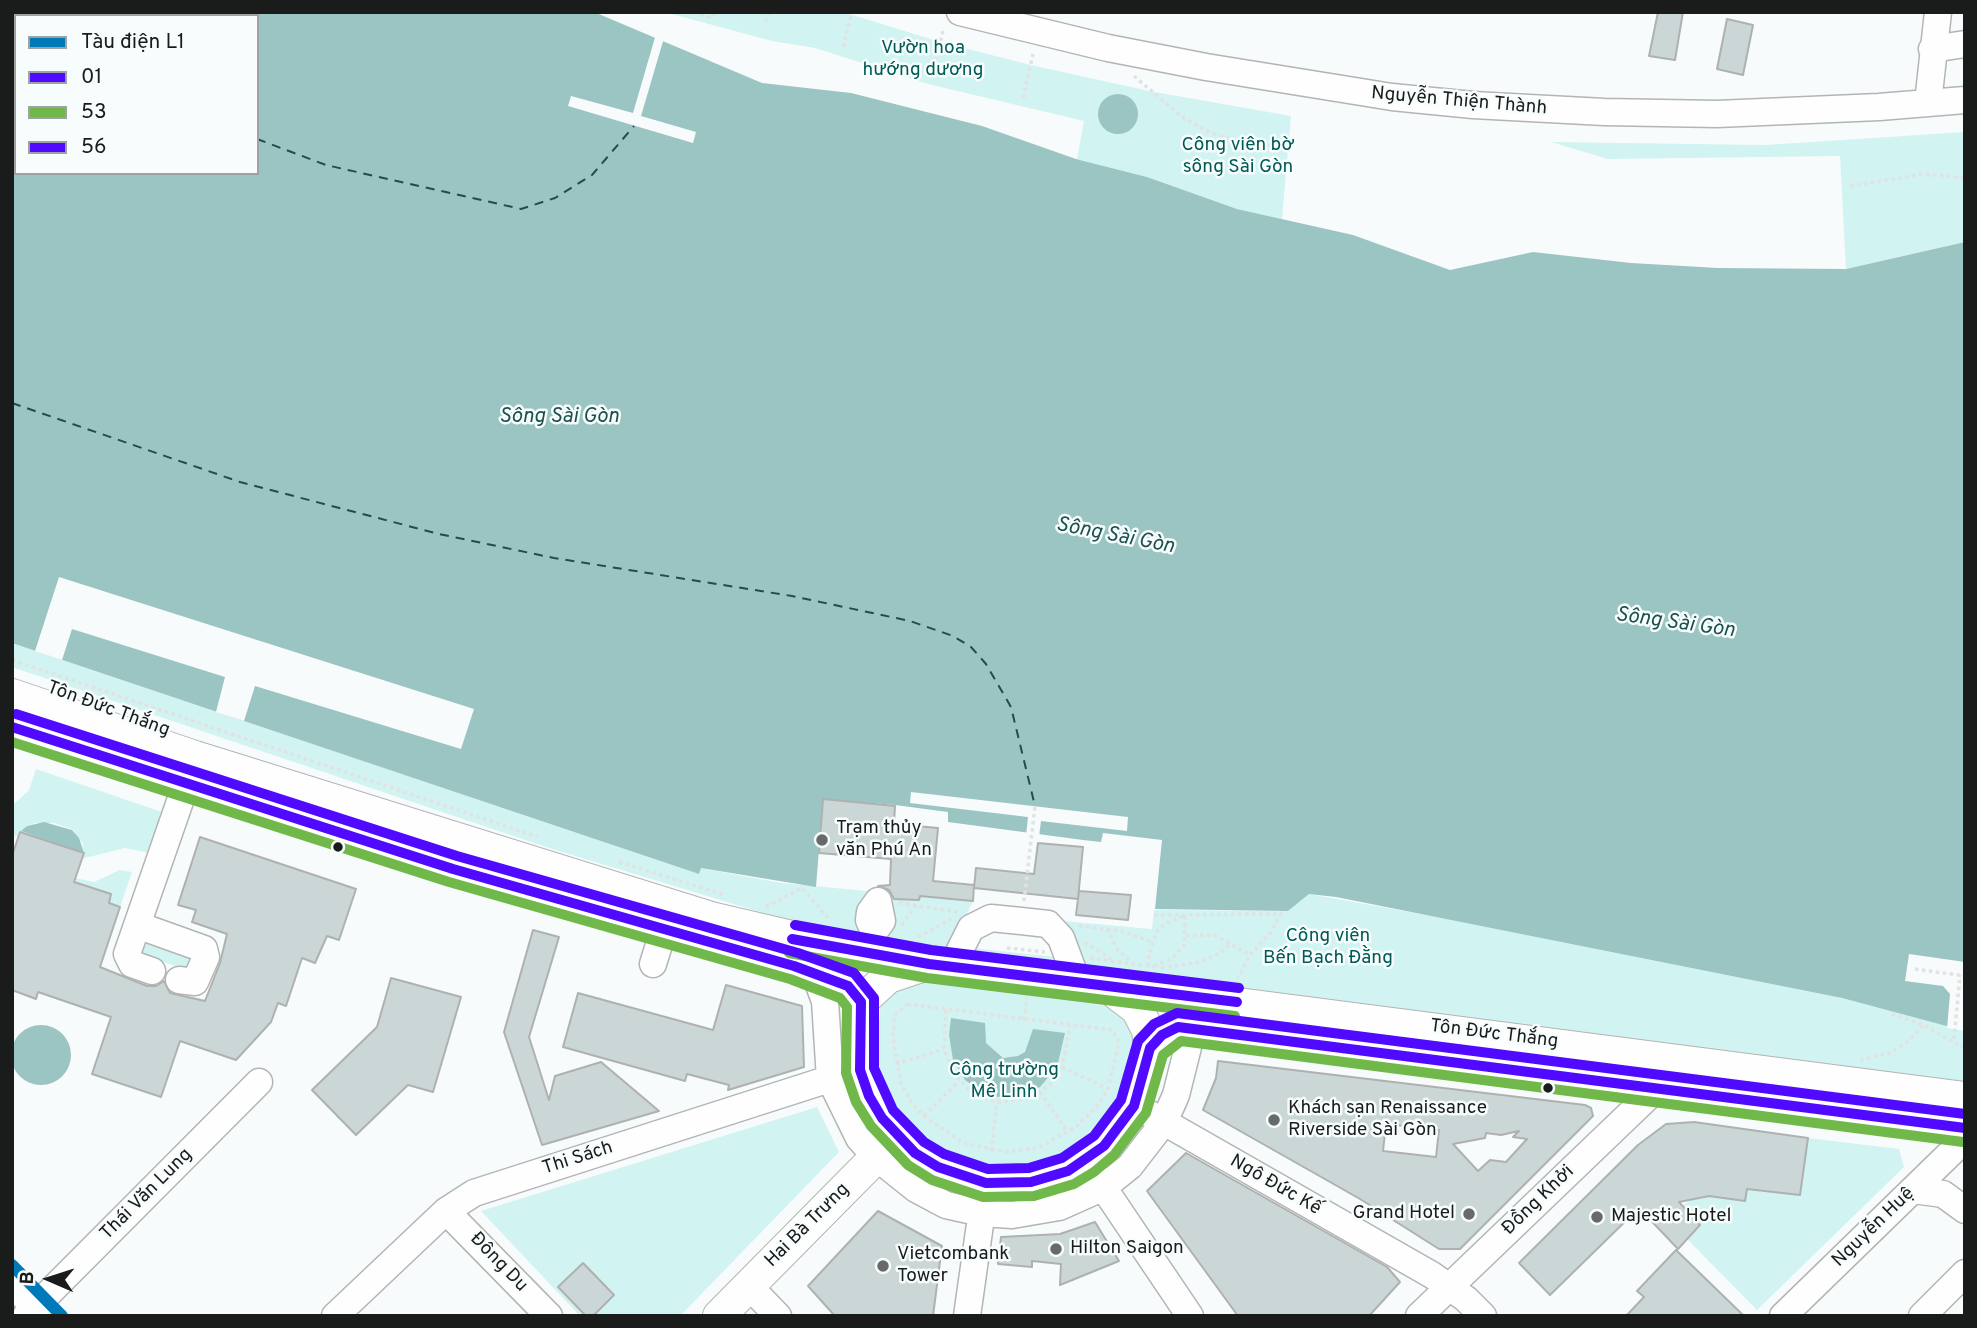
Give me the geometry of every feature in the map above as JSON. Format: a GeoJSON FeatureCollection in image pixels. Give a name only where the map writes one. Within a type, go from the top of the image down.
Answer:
{"type":"FeatureCollection","features":[{"type":"Feature","properties":{"kind":"main road","name":"Tôn Đức Thắng"},"geometry":{"type":"LineString","coordinates":[[12,675],[161,725],[178,736],[191,770]]}},
{"type":"Feature","properties":{"kind":"main road"},"geometry":{"type":"LineString","coordinates":[[12,695],[149,741],[191,770]]}},
{"type":"Feature","properties":{"kind":"main road","name":"Tôn Đức Thắng"},"geometry":{"type":"LineString","coordinates":[[12,714],[149,757],[167,760],[191,770]]}},
{"type":"Feature","properties":{"kind":"main road","name":"Tôn Đức Thắng"},"geometry":{"type":"LineString","coordinates":[[12,727],[191,770],[668,917],[848,986],[861,1002]]}},
{"type":"Feature","properties":{"kind":"main road","name":"Tôn Đức Thắng"},"geometry":{"type":"LineString","coordinates":[[668,917],[770,934],[873,943],[936,956],[1099,976]]}},
{"type":"Feature","properties":{"kind":"main road"},"geometry":{"type":"LineString","coordinates":[[936,956],[888,977],[871,989],[861,1002],[860,1070],[886,1147],[937,1167],[984,1198],[1068,1171],[1085,1161],[1104,1146],[1134,1105],[1142,1087],[1150,1048],[1148,1030],[1137,1009],[1099,976]]}},
{"type":"Feature","properties":{"kind":"main road","name":"Tôn Ðức Thắng"},"geometry":{"type":"LineString","coordinates":[[1099,976],[1965,1098]]}},
{"type":"Feature","properties":{"kind":"main road","name":"Tôn Ðức Thắng"},"geometry":{"type":"LineString","coordinates":[[1150,1048],[1162,1035],[1178,1027],[1193,1027],[1965,1128]]}},
{"type":"Feature","properties":{"kind":"main road","name":"Hai Bà Trưng"},"geometry":{"type":"LineString","coordinates":[[719,1316],[886,1147]]}},
{"type":"Feature","properties":{"kind":"street"},"geometry":{"type":"LineString","coordinates":[[1927,103],[1938,12]]}},
{"type":"Feature","properties":{"kind":"street","name":"Nguyễn Thiện Thành"},"geometry":{"type":"LineString","coordinates":[[952,21],[1206,67],[1392,97],[1460,104],[1554,111],[1717,114],[1965,100]]}},
{"type":"Feature","properties":{"kind":"street"},"geometry":{"type":"LineString","coordinates":[[1932,50],[1965,44]]}},
{"type":"Feature","properties":{"kind":"street"},"geometry":{"type":"LineString","coordinates":[[152,971],[132,964],[127,957],[191,770]]}},
{"type":"Feature","properties":{"kind":"street"},"geometry":{"type":"LineString","coordinates":[[873,943],[882,921],[878,901]]}},
{"type":"Feature","properties":{"kind":"street"},"geometry":{"type":"LineString","coordinates":[[936,956],[971,928],[991,918],[1023,911],[1048,924],[1099,976]]}},
{"type":"Feature","properties":{"kind":"street"},"geometry":{"type":"LineString","coordinates":[[653,964],[668,917]]}},
{"type":"Feature","properties":{"kind":"street"},"geometry":{"type":"LineString","coordinates":[[137,925],[204,949],[206,957],[198,979],[192,983],[179,980]]}},
{"type":"Feature","properties":{"kind":"street"},"geometry":{"type":"LineString","coordinates":[[814,972],[825,1001],[830,1079],[850,1123],[886,1147]]}},
{"type":"Feature","properties":{"kind":"street"},"geometry":{"type":"LineString","coordinates":[[967,1316],[984,1198],[1012,1215],[1036,1212],[1082,1199],[1104,1187],[1130,1166],[1164,1122],[1180,1082],[1193,1027]]}},
{"type":"Feature","properties":{"kind":"street","name":"Thi Sách"},"geometry":{"type":"LineString","coordinates":[[335,1316],[446,1210],[474,1194],[696,1110],[860,1070]]}},
{"type":"Feature","properties":{"kind":"street","name":"Thái Văn Lung"},"geometry":{"type":"LineString","coordinates":[[35,1313],[259,1082]]}},
{"type":"Feature","properties":{"kind":"street","name":"Ðồng Khởi"},"geometry":{"type":"LineString","coordinates":[[1419,1316],[1658,1087]]}},
{"type":"Feature","properties":{"kind":"street","name":"Ngô Ðức Kế"},"geometry":{"type":"LineString","coordinates":[[1134,1105],[1450,1286],[1483,1316]]}},
{"type":"Feature","properties":{"kind":"street","name":"Nguyễn Huệ"},"geometry":{"type":"LineString","coordinates":[[1783,1316],[1965,1139]]}},
{"type":"Feature","properties":{"kind":"street"},"geometry":{"type":"LineString","coordinates":[[1085,1161],[1190,1316]]}},
{"type":"Feature","properties":{"kind":"street"},"geometry":{"type":"LineString","coordinates":[[1913,1190],[1943,1194],[1965,1210]]}},
{"type":"Feature","properties":{"kind":"street","name":"Đông Du"},"geometry":{"type":"LineString","coordinates":[[446,1210],[542,1313]]}},
{"type":"Feature","properties":{"kind":"street"},"geometry":{"type":"LineString","coordinates":[[1922,1316],[1964,1275]]}},
{"type":"Feature","properties":{"kind":"street"},"geometry":{"type":"LineString","coordinates":[[12,1284],[35,1313]]}},
{"type":"Feature","properties":{"kind":"street"},"geometry":{"type":"LineString","coordinates":[[749,1286],[778,1316]]}},
{"type":"Feature","properties":{"kind":"path"},"geometry":{"type":"LineString","coordinates":[[694,12],[712,18],[714,12]]}},
{"type":"Feature","properties":{"kind":"path"},"geometry":{"type":"LineString","coordinates":[[766,22],[769,12]]}},
{"type":"Feature","properties":{"kind":"path"},"geometry":{"type":"LineString","coordinates":[[842,47],[852,12]]}},
{"type":"Feature","properties":{"kind":"path"},"geometry":{"type":"LineString","coordinates":[[932,75],[952,21]]}},
{"type":"Feature","properties":{"kind":"path"},"geometry":{"type":"LineString","coordinates":[[1023,98],[1033,54]]}},
{"type":"Feature","properties":{"kind":"path"},"geometry":{"type":"LineString","coordinates":[[1134,76],[1182,117],[1211,133],[1245,144],[1282,146]]}},
{"type":"Feature","properties":{"kind":"path"},"geometry":{"type":"LineString","coordinates":[[1850,186],[1925,174],[1965,177]]}},
{"type":"Feature","properties":{"kind":"path"},"geometry":{"type":"LineString","coordinates":[[12,660],[539,837]]}},
{"type":"Feature","properties":{"kind":"path"},"geometry":{"type":"LineString","coordinates":[[1023,911],[1035,806]]}},
{"type":"Feature","properties":{"kind":"path"},"geometry":{"type":"LineString","coordinates":[[607,859],[726,895]]}},
{"type":"Feature","properties":{"kind":"path"},"geometry":{"type":"LineString","coordinates":[[778,911],[765,907],[802,888],[834,924],[821,921]]}},
{"type":"Feature","properties":{"kind":"path"},"geometry":{"type":"LineString","coordinates":[[878,901],[917,904],[958,912],[943,926],[917,937],[936,956]]}},
{"type":"Feature","properties":{"kind":"path"},"geometry":{"type":"LineString","coordinates":[[873,943],[890,934],[911,916],[917,904]]}},
{"type":"Feature","properties":{"kind":"path"},"geometry":{"type":"LineString","coordinates":[[1154,915],[1281,914],[1271,932],[1250,955],[1238,978]]}},
{"type":"Feature","properties":{"kind":"path"},"geometry":{"type":"LineString","coordinates":[[1185,915],[1186,936],[1178,954],[1150,966],[1152,942],[1165,924],[1185,915]]}},
{"type":"Feature","properties":{"kind":"path"},"geometry":{"type":"LineString","coordinates":[[1076,932],[1070,925],[1107,929],[1152,942]]}},
{"type":"Feature","properties":{"kind":"path"},"geometry":{"type":"LineString","coordinates":[[1107,929],[1117,949],[1132,964]]}},
{"type":"Feature","properties":{"kind":"path"},"geometry":{"type":"LineString","coordinates":[[1186,936],[1206,933],[1231,943],[1250,955]]}},
{"type":"Feature","properties":{"kind":"path"},"geometry":{"type":"LineString","coordinates":[[1082,939],[1099,976]]}},
{"type":"Feature","properties":{"kind":"path"},"geometry":{"type":"LineString","coordinates":[[1161,968],[1201,962],[1220,953],[1231,943]]}},
{"type":"Feature","properties":{"kind":"path"},"geometry":{"type":"LineString","coordinates":[[1002,947],[1054,954]]}},
{"type":"Feature","properties":{"kind":"path"},"geometry":{"type":"LineString","coordinates":[[1915,969],[1962,975],[1953,1040]]}},
{"type":"Feature","properties":{"kind":"path"},"geometry":{"type":"LineString","coordinates":[[1024,1020],[1028,995]]}},
{"type":"Feature","properties":{"kind":"path"},"geometry":{"type":"LineString","coordinates":[[907,1004],[946,1010],[1112,1030],[1118,1034],[1115,1066],[1108,1089],[1087,1118],[1068,1133],[1038,1148],[991,1151],[963,1143],[924,1116],[912,1104],[895,1065],[893,1036],[895,1015],[899,1008],[907,1004]]}},
{"type":"Feature","properties":{"kind":"path"},"geometry":{"type":"LineString","coordinates":[[946,1010],[944,1049],[959,1081],[972,1093],[997,1102],[1019,1101],[1050,1085],[1062,1067],[1070,1026]]}},
{"type":"Feature","properties":{"kind":"path"},"geometry":{"type":"LineString","coordinates":[[1892,1014],[1924,1025],[1965,1049]]}},
{"type":"Feature","properties":{"kind":"path"},"geometry":{"type":"LineString","coordinates":[[1859,1060],[1890,1053],[1907,1042],[1924,1025]]}},
{"type":"Feature","properties":{"kind":"path"},"geometry":{"type":"LineString","coordinates":[[895,1065],[944,1049]]}},
{"type":"Feature","properties":{"kind":"path"},"geometry":{"type":"LineString","coordinates":[[1062,1067],[1108,1089]]}},
{"type":"Feature","properties":{"kind":"path"},"geometry":{"type":"LineString","coordinates":[[924,1116],[959,1081]]}},
{"type":"Feature","properties":{"kind":"path"},"geometry":{"type":"LineString","coordinates":[[1040,1092],[1068,1133]]}},
{"type":"Feature","properties":{"kind":"path"},"geometry":{"type":"LineString","coordinates":[[991,1151],[997,1102]]}},
{"type":"Feature","properties":{"kind":"green space"},"geometry":{"type":"Polygon","coordinates":[[[664,12],[843,12],[940,42],[1031,65],[1149,91],[1291,116],[1282,219],[1237,209],[1147,177],[1077,159],[1084,121],[928,84],[815,48],[772,41],[664,12]]]}},
{"type":"Feature","properties":{"kind":"green space"},"geometry":{"type":"Polygon","coordinates":[[[1965,132],[1965,242],[1846,269],[1840,156],[1608,159],[1551,142],[1765,145],[1965,132]]]}},
{"type":"Feature","properties":{"kind":"green space"},"geometry":{"type":"Polygon","coordinates":[[[12,643],[699,874],[700,868],[781,883],[973,901],[950,951],[840,933],[763,913],[549,848],[12,667],[12,643]]]}},
{"type":"Feature","properties":{"kind":"green space"},"geometry":{"type":"Polygon","coordinates":[[[36,769],[162,812],[149,853],[125,848],[81,859],[83,844],[73,830],[55,823],[35,823],[27,826],[18,837],[12,834],[12,806],[29,790],[36,769]]]}},
{"type":"Feature","properties":{"kind":"green space"},"geometry":{"type":"Polygon","coordinates":[[[120,870],[132,872],[120,907],[109,903],[111,894],[74,882],[75,878],[94,882],[120,870]]]}},
{"type":"Feature","properties":{"kind":"green space","name":"Công viên Bến Bạch Đằng"},"geometry":{"type":"Polygon","coordinates":[[[1309,894],[1521,932],[1842,998],[1965,1031],[1965,1084],[1082,967],[1063,921],[1152,929],[1154,910],[1288,911],[1309,894]]]}},
{"type":"Feature","properties":{"kind":"green space"},"geometry":{"type":"Polygon","coordinates":[[[143,935],[197,954],[189,976],[182,968],[157,960],[135,958],[143,935]]]}},
{"type":"Feature","properties":{"kind":"green space"},"geometry":{"type":"Polygon","coordinates":[[[973,948],[1056,957],[1058,964],[970,954],[973,948]]]}},
{"type":"Feature","properties":{"kind":"green space","name":"Công trường Mê Linh"},"geometry":{"type":"Polygon","coordinates":[[[918,980],[1108,1006],[1118,1010],[1137,1033],[1131,1080],[1105,1126],[1055,1162],[1003,1171],[965,1164],[930,1145],[908,1124],[895,1106],[882,1079],[876,1050],[881,1003],[895,986],[918,980]]]}},
{"type":"Feature","properties":{"kind":"green space"},"geometry":{"type":"Polygon","coordinates":[[[817,1107],[839,1152],[680,1316],[580,1316],[481,1211],[817,1107]]]}},
{"type":"Feature","properties":{"kind":"green space"},"geometry":{"type":"Polygon","coordinates":[[[1808,1138],[1899,1149],[1904,1167],[1757,1310],[1687,1239],[1700,1225],[1682,1206],[1694,1198],[1747,1189],[1800,1195],[1808,1138]]]}},
{"type":"Feature","properties":{"kind":"water","name":"Sông Sài Gòn"},"geometry":{"type":"Polygon","coordinates":[[[12,12],[594,12],[762,83],[851,93],[982,126],[1076,159],[1147,177],[1237,209],[1353,235],[1450,270],[1533,252],[1631,263],[1718,268],[1846,269],[1965,242],[1965,1031],[1842,998],[1336,897],[1309,894],[1288,911],[1155,909],[1162,840],[1103,833],[1101,842],[1083,840],[948,822],[948,812],[895,805],[823,799],[816,887],[701,868],[699,874],[12,643],[12,12]]]}},
{"type":"Feature","properties":{"kind":"water"},"geometry":{"type":"Polygon","coordinates":[[[1118,94],[1132,100],[1138,114],[1132,128],[1118,134],[1104,128],[1098,114],[1104,100],[1118,94]]]}},
{"type":"Feature","properties":{"kind":"water"},"geometry":{"type":"Polygon","coordinates":[[[44,822],[72,830],[79,838],[84,853],[21,831],[27,826],[44,822]]]}},
{"type":"Feature","properties":{"kind":"water"},"geometry":{"type":"Polygon","coordinates":[[[951,1018],[985,1023],[986,1043],[1003,1058],[1025,1052],[1033,1029],[1065,1033],[1057,1067],[1040,1087],[1025,1094],[998,1097],[984,1093],[965,1080],[953,1060],[949,1035],[951,1018]]]}},
{"type":"Feature","properties":{"kind":"water"},"geometry":{"type":"Polygon","coordinates":[[[41,1025],[58,1030],[66,1038],[71,1055],[66,1072],[58,1080],[41,1085],[24,1080],[16,1072],[11,1055],[16,1038],[24,1030],[41,1025]]]}},
{"type":"Feature","properties":{"kind":"pier"},"geometry":{"type":"Polygon","coordinates":[[[656,34],[664,38],[641,116],[696,132],[693,143],[568,106],[571,96],[633,113],[656,34]]]}},
{"type":"Feature","properties":{"kind":"pier"},"geometry":{"type":"Polygon","coordinates":[[[59,577],[474,709],[461,749],[255,686],[244,721],[216,712],[225,677],[72,629],[62,660],[35,651],[59,577]]]}},
{"type":"Feature","properties":{"kind":"pier"},"geometry":{"type":"Polygon","coordinates":[[[911,792],[1128,817],[1127,831],[1041,821],[1039,837],[1026,836],[1028,817],[910,803],[911,792]]]}},
{"type":"Feature","properties":{"kind":"pier"},"geometry":{"type":"Polygon","coordinates":[[[1909,954],[1965,962],[1963,1031],[1947,1028],[1950,994],[1943,986],[1905,981],[1909,954]]]}},
{"type":"Feature","properties":{"kind":"building"},"geometry":{"type":"Polygon","coordinates":[[[1658,12],[1683,12],[1675,60],[1649,56],[1658,12]]]}},
{"type":"Feature","properties":{"kind":"building"},"geometry":{"type":"Polygon","coordinates":[[[1727,19],[1753,25],[1743,75],[1717,69],[1727,19]]]}},
{"type":"Feature","properties":{"kind":"building"},"geometry":{"type":"Polygon","coordinates":[[[823,799],[895,806],[894,824],[938,828],[933,881],[974,885],[973,901],[920,896],[919,900],[894,899],[889,890],[878,886],[890,885],[891,859],[819,853],[823,799]]]}},
{"type":"Feature","properties":{"kind":"building"},"geometry":{"type":"Polygon","coordinates":[[[20,832],[84,853],[74,882],[111,894],[109,903],[120,907],[100,967],[147,986],[156,986],[164,981],[170,993],[205,1001],[220,963],[227,934],[192,922],[196,910],[178,905],[200,837],[356,889],[339,940],[327,936],[315,963],[302,958],[286,1006],[278,1003],[271,1022],[236,1060],[180,1041],[161,1097],[92,1074],[111,1017],[38,992],[36,999],[12,990],[12,856],[20,832]]]}},
{"type":"Feature","properties":{"kind":"building"},"geometry":{"type":"Polygon","coordinates":[[[1038,843],[1083,847],[1078,899],[974,888],[976,868],[1034,874],[1038,843]]]}},
{"type":"Feature","properties":{"kind":"building"},"geometry":{"type":"Polygon","coordinates":[[[1079,891],[1131,895],[1128,920],[1076,915],[1079,891]]]}},
{"type":"Feature","properties":{"kind":"building"},"geometry":{"type":"Polygon","coordinates":[[[533,930],[559,937],[529,1037],[549,1100],[555,1076],[601,1062],[659,1111],[542,1145],[504,1032],[533,930]]]}},
{"type":"Feature","properties":{"kind":"building"},"geometry":{"type":"Polygon","coordinates":[[[391,978],[461,997],[433,1092],[408,1085],[356,1135],[312,1090],[377,1027],[391,978]]]}},
{"type":"Feature","properties":{"kind":"building"},"geometry":{"type":"Polygon","coordinates":[[[726,985],[802,1006],[804,1067],[728,1090],[729,1085],[687,1074],[685,1081],[563,1047],[578,993],[713,1030],[726,985]]]}},
{"type":"Feature","properties":{"kind":"building"},"geometry":{"type":"Polygon","coordinates":[[[1218,1061],[1585,1105],[1591,1108],[1593,1116],[1460,1249],[1439,1249],[1360,1199],[1203,1110],[1216,1078],[1218,1061]],[[1386,1124],[1383,1151],[1436,1157],[1439,1130],[1386,1124]],[[1519,1131],[1501,1135],[1486,1133],[1485,1138],[1453,1144],[1478,1171],[1490,1160],[1506,1162],[1527,1139],[1513,1137],[1519,1131]]]}},
{"type":"Feature","properties":{"kind":"building","name":"Majestic Hotel"},"geometry":{"type":"Polygon","coordinates":[[[1694,1122],[1808,1138],[1800,1195],[1747,1189],[1745,1201],[1709,1196],[1679,1202],[1700,1225],[1678,1249],[1639,1208],[1550,1295],[1519,1263],[1638,1145],[1666,1124],[1694,1122]]]}},
{"type":"Feature","properties":{"kind":"building"},"geometry":{"type":"Polygon","coordinates":[[[1186,1153],[1387,1267],[1400,1282],[1369,1316],[1238,1316],[1147,1191],[1186,1153]]]}},
{"type":"Feature","properties":{"kind":"building","name":"Vietcombank Tower"},"geometry":{"type":"Polygon","coordinates":[[[878,1211],[942,1246],[933,1316],[835,1316],[808,1286],[878,1211]]]}},
{"type":"Feature","properties":{"kind":"building","name":"Hilton Saigon"},"geometry":{"type":"Polygon","coordinates":[[[1095,1222],[1119,1261],[1060,1285],[1061,1264],[1032,1261],[1032,1267],[998,1264],[1001,1237],[1060,1234],[1095,1222]]]}},
{"type":"Feature","properties":{"kind":"building"},"geometry":{"type":"Polygon","coordinates":[[[1676,1250],[1744,1316],[1626,1316],[1644,1297],[1637,1291],[1676,1250]]]}},
{"type":"Feature","properties":{"kind":"building"},"geometry":{"type":"Polygon","coordinates":[[[583,1263],[614,1295],[593,1316],[586,1316],[558,1287],[583,1263]]]}},
{"type":"Feature","properties":{"kind":"ferry route"},"geometry":{"type":"LineString","coordinates":[[259,140],[326,165],[521,209],[555,198],[592,175],[634,126]]}},
{"type":"Feature","properties":{"kind":"ferry route"},"geometry":{"type":"LineString","coordinates":[[12,403],[240,482],[439,534],[554,558],[792,596],[910,621],[953,636],[971,647],[986,664],[1011,707],[1035,806]]}},
{"type":"Feature","properties":{"kind":"metro line","name":"L1"},"geometry":{"type":"LineString","coordinates":[[12,1265],[62,1316]]}},
{"type":"Feature","properties":{"kind":"transit line","name":"56"},"geometry":{"type":"LineString","coordinates":[[16,714],[457,856],[798,953],[854,973],[874,998],[874,1068],[893,1110],[924,1142],[944,1154],[988,1169],[1029,1168],[1062,1158],[1094,1136],[1121,1100],[1138,1041],[1154,1024],[1177,1013],[1965,1114]]}},
{"type":"Feature","properties":{"kind":"transit line","name":"01"},"geometry":{"type":"LineString","coordinates":[[12,727],[453,869],[794,966],[848,986],[861,1002],[860,1070],[869,1096],[882,1118],[915,1153],[938,1167],[986,1183],[1031,1182],[1068,1171],[1104,1146],[1134,1106],[1150,1048],[1162,1035],[1178,1027],[1965,1128]]}},
{"type":"Feature","properties":{"kind":"transit line","name":"53"},"geometry":{"type":"LineString","coordinates":[[12,742],[449,882],[790,979],[840,998],[847,1007],[846,1073],[856,1102],[871,1126],[908,1165],[932,1180],[983,1197],[1034,1196],[1074,1184],[1094,1172],[1114,1155],[1146,1113],[1163,1055],[1181,1041],[1963,1142]]}},
{"type":"Feature","properties":{"kind":"transit line","name":"56"},"geometry":{"type":"LineString","coordinates":[[795,925],[931,950],[1239,988]]}},
{"type":"Feature","properties":{"kind":"transit line","name":"01"},"geometry":{"type":"LineString","coordinates":[[792,939],[929,964],[1237,1002]]}},
{"type":"Feature","properties":{"kind":"transit line","name":"53"},"geometry":{"type":"LineString","coordinates":[[789,953],[927,978],[1235,1016]]}},
{"type":"Feature","properties":{"kind":"place","name":"Trạm thủy văn Phú An"},"geometry":{"type":"Point","coordinates":[822,840]}},
{"type":"Feature","properties":{"kind":"place","name":"Khách sạn Renaissance Riverside Sài Gòn"},"geometry":{"type":"Point","coordinates":[1274,1120]}},
{"type":"Feature","properties":{"kind":"place","name":"Grand Hotel"},"geometry":{"type":"Point","coordinates":[1469,1214]}},
{"type":"Feature","properties":{"kind":"place","name":"Majestic Hotel"},"geometry":{"type":"Point","coordinates":[1597,1217]}},
{"type":"Feature","properties":{"kind":"place","name":"Hilton Saigon"},"geometry":{"type":"Point","coordinates":[1056,1249]}},
{"type":"Feature","properties":{"kind":"place","name":"Vietcombank Tower"},"geometry":{"type":"Point","coordinates":[883,1266]}},
{"type":"Feature","properties":{"kind":"park label","name":"Vườn hoa hướng dương"},"geometry":{"type":"Point","coordinates":[923,60]}},
{"type":"Feature","properties":{"kind":"park label","name":"Công viên bờ sông Sài Gòn"},"geometry":{"type":"Point","coordinates":[1238,157]}}]}
